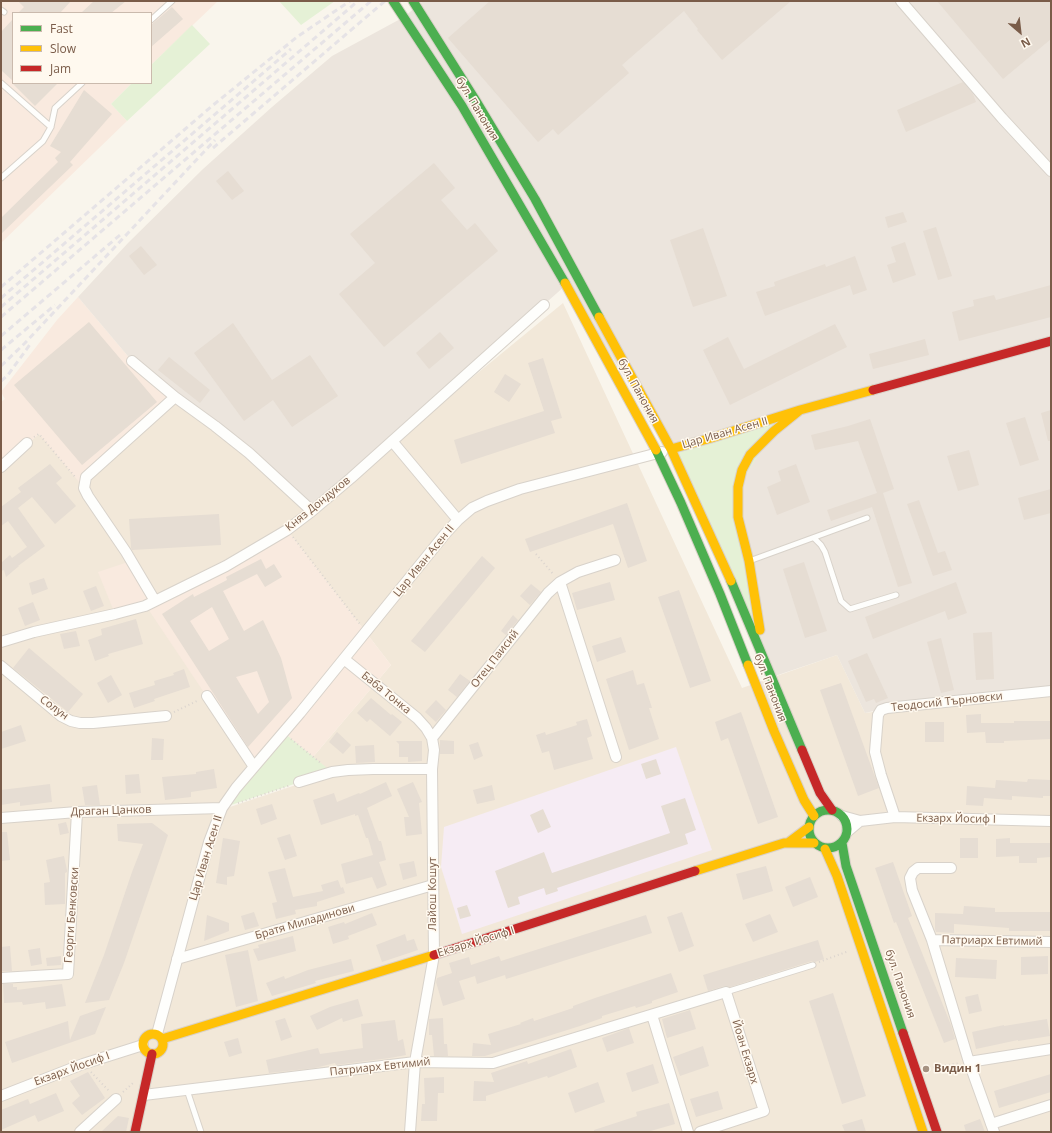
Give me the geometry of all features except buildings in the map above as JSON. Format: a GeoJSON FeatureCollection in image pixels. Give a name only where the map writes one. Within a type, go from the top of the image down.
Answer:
{"type":"FeatureCollection","features":[{"type":"Feature","properties":{"kind":"main road","name":"бул. Панония"},"geometry":{"type":"LineString","coordinates":[[393,1],[462,106],[566,284],[658,453],[720,594],[774,731],[804,800],[814,816]]}},
{"type":"Feature","properties":{"kind":"main road","name":"бул. Панония"},"geometry":{"type":"LineString","coordinates":[[413,1],[535,199],[658,424],[736,591],[820,793],[832,810],[842,816]]}},
{"type":"Feature","properties":{"kind":"main road","name":"Цар Иван Асен II"},"geometry":{"type":"LineString","coordinates":[[671,449],[800,410],[1051,341]]}},
{"type":"Feature","properties":{"kind":"main road"},"geometry":{"type":"LineString","coordinates":[[764,656],[749,561],[742,538],[738,509],[738,487],[742,470],[750,455],[761,443],[800,410]]}},
{"type":"Feature","properties":{"kind":"main road"},"geometry":{"type":"LineString","coordinates":[[832,810],[819,812],[810,821],[809,833],[814,843],[819,847],[831,849],[842,843],[847,832],[846,821],[842,816]]}},
{"type":"Feature","properties":{"kind":"main road","name":"Екзарх Йосиф I"},"geometry":{"type":"LineString","coordinates":[[159,1036],[434,955],[789,842],[809,827]]}},
{"type":"Feature","properties":{"kind":"main road","name":"Екзарх Йосиф I"},"geometry":{"type":"LineString","coordinates":[[789,842],[814,843]]}},
{"type":"Feature","properties":{"kind":"main road","name":"бул. Панония"},"geometry":{"type":"LineString","coordinates":[[842,843],[846,866],[937,1132]]}},
{"type":"Feature","properties":{"kind":"main road"},"geometry":{"type":"LineString","coordinates":[[825,849],[837,876],[923,1132]]}},
{"type":"Feature","properties":{"kind":"main road"},"geometry":{"type":"LineString","coordinates":[[150,1034],[159,1036],[163,1044],[161,1050],[152,1054],[146,1051],[143,1044],[150,1034]]}},
{"type":"Feature","properties":{"kind":"main road"},"geometry":{"type":"LineString","coordinates":[[135,1132],[152,1054]]}},
{"type":"Feature","properties":{"kind":"street"},"geometry":{"type":"LineString","coordinates":[[901,1],[1002,118],[1051,171]]}},
{"type":"Feature","properties":{"kind":"street","name":"Княз Дондуков"},"geometry":{"type":"LineString","coordinates":[[1,642],[51,628],[146,606],[226,566],[287,530],[312,511],[392,441],[544,305]]}},
{"type":"Feature","properties":{"kind":"street"},"geometry":{"type":"LineString","coordinates":[[132,361],[175,397],[249,453],[312,511]]}},
{"type":"Feature","properties":{"kind":"street"},"geometry":{"type":"LineString","coordinates":[[155,601],[126,552],[84,488],[86,477],[175,397]]}},
{"type":"Feature","properties":{"kind":"street"},"geometry":{"type":"LineString","coordinates":[[392,441],[458,520]]}},
{"type":"Feature","properties":{"kind":"street"},"geometry":{"type":"LineString","coordinates":[[1,467],[27,443]]}},
{"type":"Feature","properties":{"kind":"street","name":"Цар Иван Асен II"},"geometry":{"type":"LineString","coordinates":[[159,1036],[177,959],[209,842],[222,808],[444,534],[458,520],[477,506],[520,489],[671,449]]}},
{"type":"Feature","properties":{"kind":"street","name":"Отец Паисий"},"geometry":{"type":"LineString","coordinates":[[432,738],[548,593],[560,582],[578,572],[615,560]]}},
{"type":"Feature","properties":{"kind":"street"},"geometry":{"type":"LineString","coordinates":[[560,582],[616,757]]}},
{"type":"Feature","properties":{"kind":"street","name":"Баба Тонка"},"geometry":{"type":"LineString","coordinates":[[344,659],[417,718],[426,728]]}},
{"type":"Feature","properties":{"kind":"street","name":"Солун"},"geometry":{"type":"LineString","coordinates":[[1,666],[61,716],[71,721],[93,723],[166,716]]}},
{"type":"Feature","properties":{"kind":"street","name":"Теодосий Търновски"},"geometry":{"type":"LineString","coordinates":[[894,817],[881,775],[876,752],[878,715],[881,710],[886,708],[1051,691]]}},
{"type":"Feature","properties":{"kind":"street"},"geometry":{"type":"LineString","coordinates":[[207,696],[254,767]]}},
{"type":"Feature","properties":{"kind":"street","name":"Лайош Кошут"},"geometry":{"type":"LineString","coordinates":[[410,1132],[415,1062],[434,955],[432,769],[434,750],[432,738],[426,728]]}},
{"type":"Feature","properties":{"kind":"street"},"geometry":{"type":"LineString","coordinates":[[300,782],[332,772],[348,770],[432,769]]}},
{"type":"Feature","properties":{"kind":"street","name":"Драган Цанков"},"geometry":{"type":"LineString","coordinates":[[1,818],[77,812],[222,808]]}},
{"type":"Feature","properties":{"kind":"street","name":"Георги Бенковски"},"geometry":{"type":"LineString","coordinates":[[1,978],[68,974],[77,812]]}},
{"type":"Feature","properties":{"kind":"street","name":"Екзарх Йосиф I"},"geometry":{"type":"LineString","coordinates":[[842,816],[860,821],[894,817],[1051,821]]}},
{"type":"Feature","properties":{"kind":"street"},"geometry":{"type":"LineString","coordinates":[[847,832],[860,821]]}},
{"type":"Feature","properties":{"kind":"street"},"geometry":{"type":"LineString","coordinates":[[951,868],[918,868],[913,872],[910,878],[912,890],[932,940],[969,1062],[992,1128],[1051,1105]]}},
{"type":"Feature","properties":{"kind":"street","name":"Братя Миладинови"},"geometry":{"type":"LineString","coordinates":[[177,959],[433,885]]}},
{"type":"Feature","properties":{"kind":"street","name":"Патриарх Евтимий"},"geometry":{"type":"LineString","coordinates":[[932,940],[1051,942]]}},
{"type":"Feature","properties":{"kind":"street","name":"Патриарх Евтимий"},"geometry":{"type":"LineString","coordinates":[[144,1095],[415,1062],[493,1063],[726,992]]}},
{"type":"Feature","properties":{"kind":"street","name":"Йоан Екзарх"},"geometry":{"type":"LineString","coordinates":[[700,1132],[764,1111],[726,992]]}},
{"type":"Feature","properties":{"kind":"street"},"geometry":{"type":"LineString","coordinates":[[652,1015],[688,1132]]}},
{"type":"Feature","properties":{"kind":"street","name":"Екзарх Йосиф I"},"geometry":{"type":"LineString","coordinates":[[1,1096],[83,1064],[143,1044]]}},
{"type":"Feature","properties":{"kind":"street"},"geometry":{"type":"LineString","coordinates":[[969,1062],[1051,1049]]}},
{"type":"Feature","properties":{"kind":"street"},"geometry":{"type":"LineString","coordinates":[[80,1132],[116,1099]]}},
{"type":"Feature","properties":{"kind":"lane"},"geometry":{"type":"LineString","coordinates":[[152,19],[172,1]]}},
{"type":"Feature","properties":{"kind":"lane"},"geometry":{"type":"LineString","coordinates":[[1,84],[51,127]]}},
{"type":"Feature","properties":{"kind":"lane"},"geometry":{"type":"LineString","coordinates":[[1,178],[43,141],[51,127],[54,108],[81,84]]}},
{"type":"Feature","properties":{"kind":"lane"},"geometry":{"type":"LineString","coordinates":[[749,561],[867,518]]}},
{"type":"Feature","properties":{"kind":"lane"},"geometry":{"type":"LineString","coordinates":[[814,538],[825,552],[841,601],[850,609],[896,595]]}},
{"type":"Feature","properties":{"kind":"lane"},"geometry":{"type":"LineString","coordinates":[[726,992],[813,965]]}},
{"type":"Feature","properties":{"kind":"lane"},"geometry":{"type":"LineString","coordinates":[[187,1090],[201,1132]]}},
{"type":"Feature","properties":{"kind":"path"},"geometry":{"type":"LineString","coordinates":[[27,443],[39,434],[84,488]]}},
{"type":"Feature","properties":{"kind":"path"},"geometry":{"type":"LineString","coordinates":[[287,530],[366,632]]}},
{"type":"Feature","properties":{"kind":"path"},"geometry":{"type":"LineString","coordinates":[[536,554],[560,582]]}},
{"type":"Feature","properties":{"kind":"path"},"geometry":{"type":"LineString","coordinates":[[166,716],[207,696]]}},
{"type":"Feature","properties":{"kind":"path"},"geometry":{"type":"LineString","coordinates":[[283,732],[332,772]]}},
{"type":"Feature","properties":{"kind":"path"},"geometry":{"type":"LineString","coordinates":[[222,808],[300,782]]}},
{"type":"Feature","properties":{"kind":"path"},"geometry":{"type":"LineString","coordinates":[[925,1069],[969,1062]]}},
{"type":"Feature","properties":{"kind":"shaded area"},"geometry":{"type":"Polygon","coordinates":[[[1,1],[218,1],[152,64],[152,12],[12,12],[12,84],[131,84],[111,104],[127,121],[1,243],[1,1]]]}},
{"type":"Feature","properties":{"kind":"shaded area"},"geometry":{"type":"Polygon","coordinates":[[[423,1],[1051,1],[1051,691],[887,708],[865,713],[837,655],[772,677],[671,449],[566,285],[312,511],[132,361],[78,297],[128,243],[203,169],[272,107],[332,56],[404,17],[423,1]]]}},
{"type":"Feature","properties":{"kind":"shaded area"},"geometry":{"type":"Polygon","coordinates":[[[78,297],[132,361],[175,397],[86,477],[84,488],[39,434],[1,467],[1,402],[5,399],[1,392],[57,320],[78,297]]]}},
{"type":"Feature","properties":{"kind":"shaded area"},"geometry":{"type":"Polygon","coordinates":[[[563,303],[742,688],[837,655],[865,713],[1051,688],[1051,1132],[1,1132],[1,822],[160,811],[221,810],[332,773],[313,757],[391,665],[287,530],[207,696],[254,767],[222,808],[1,818],[1,467],[39,434],[86,477],[175,397],[311,510],[563,303]]]}},
{"type":"Feature","properties":{"kind":"shaded area"},"geometry":{"type":"Polygon","coordinates":[[[287,530],[391,665],[313,757],[283,732],[254,767],[146,606],[115,614],[98,572],[131,561],[155,601],[287,530]]]}},
{"type":"Feature","properties":{"kind":"shaded area"},"geometry":{"type":"Polygon","coordinates":[[[676,747],[712,850],[462,934],[441,867],[444,827],[676,747]]]}},
{"type":"Feature","properties":{"kind":"green space"},"geometry":{"type":"Polygon","coordinates":[[[279,1],[335,1],[301,25],[279,1]]]}},
{"type":"Feature","properties":{"kind":"green space"},"geometry":{"type":"Polygon","coordinates":[[[192,25],[210,44],[127,121],[111,104],[131,84],[152,84],[152,64],[192,25]]]}},
{"type":"Feature","properties":{"kind":"green space"},"geometry":{"type":"Polygon","coordinates":[[[800,410],[774,431],[738,487],[764,656],[671,449],[800,410]]]}},
{"type":"Feature","properties":{"kind":"green space"},"geometry":{"type":"Polygon","coordinates":[[[283,732],[332,772],[222,808],[283,732]]]}},
{"type":"Feature","properties":{"kind":"railway"},"geometry":{"type":"LineString","coordinates":[[1,287],[212,106],[297,37],[350,1]]}},
{"type":"Feature","properties":{"kind":"railway"},"geometry":{"type":"LineString","coordinates":[[1,307],[358,1]]}},
{"type":"Feature","properties":{"kind":"railway"},"geometry":{"type":"LineString","coordinates":[[1,317],[371,1]]}},
{"type":"Feature","properties":{"kind":"railway"},"geometry":{"type":"LineString","coordinates":[[213,148],[385,1]]}},
{"type":"Feature","properties":{"kind":"railway"},"geometry":{"type":"LineString","coordinates":[[1,298],[291,49]]}},
{"type":"Feature","properties":{"kind":"railway"},"geometry":{"type":"LineString","coordinates":[[1,366],[25,343],[215,140]]}},
{"type":"Feature","properties":{"kind":"railway"},"geometry":{"type":"LineString","coordinates":[[1,336],[120,235]]}},
{"type":"Feature","properties":{"kind":"railway"},"geometry":{"type":"LineString","coordinates":[[1,350],[55,305]]}},
{"type":"Feature","properties":{"kind":"railway"},"geometry":{"type":"LineString","coordinates":[[1,381],[8,375],[31,343]]}},
{"type":"Feature","properties":{"kind":"traffic: fast"},"geometry":{"type":"LineString","coordinates":[[393,1],[462,106],[565,283]]}},
{"type":"Feature","properties":{"kind":"traffic: fast"},"geometry":{"type":"LineString","coordinates":[[413,1],[535,199],[599,317]]}},
{"type":"Feature","properties":{"kind":"traffic: fast"},"geometry":{"type":"LineString","coordinates":[[656,450],[681,503],[720,594],[748,665]]}},
{"type":"Feature","properties":{"kind":"traffic: fast"},"geometry":{"type":"LineString","coordinates":[[731,581],[802,750]]}},
{"type":"Feature","properties":{"kind":"traffic: fast"},"geometry":{"type":"LineString","coordinates":[[824,810],[832,810],[842,815],[846,822],[847,829],[846,836],[842,843],[832,848],[824,848],[814,843],[812,840],[809,833],[809,825],[814,815],[817,813],[824,810]]}},
{"type":"Feature","properties":{"kind":"traffic: fast"},"geometry":{"type":"LineString","coordinates":[[842,843],[846,866],[903,1033]]}},
{"type":"Feature","properties":{"kind":"traffic: slow"},"geometry":{"type":"LineString","coordinates":[[565,283],[656,450]]}},
{"type":"Feature","properties":{"kind":"traffic: slow"},"geometry":{"type":"LineString","coordinates":[[599,317],[671,449],[731,581]]}},
{"type":"Feature","properties":{"kind":"traffic: slow"},"geometry":{"type":"LineString","coordinates":[[671,449],[800,410],[873,390]]}},
{"type":"Feature","properties":{"kind":"traffic: slow"},"geometry":{"type":"LineString","coordinates":[[760,630],[749,561],[738,517],[738,487],[742,470],[750,455],[774,431],[800,410]]}},
{"type":"Feature","properties":{"kind":"traffic: slow"},"geometry":{"type":"LineString","coordinates":[[748,665],[774,731],[804,800],[814,816]]}},
{"type":"Feature","properties":{"kind":"traffic: slow"},"geometry":{"type":"LineString","coordinates":[[789,842],[809,827]]}},
{"type":"Feature","properties":{"kind":"traffic: slow"},"geometry":{"type":"LineString","coordinates":[[695,871],[784,843],[814,843]]}},
{"type":"Feature","properties":{"kind":"traffic: slow"},"geometry":{"type":"LineString","coordinates":[[825,849],[837,876],[923,1132]]}},
{"type":"Feature","properties":{"kind":"traffic: slow"},"geometry":{"type":"LineString","coordinates":[[162,1039],[434,955]]}},
{"type":"Feature","properties":{"kind":"traffic: slow"},"geometry":{"type":"LineString","coordinates":[[153,1034],[160,1037],[163,1044],[160,1051],[153,1054],[146,1051],[143,1044],[146,1037],[153,1034]]}},
{"type":"Feature","properties":{"kind":"traffic: jam"},"geometry":{"type":"LineString","coordinates":[[873,390],[1051,341]]}},
{"type":"Feature","properties":{"kind":"traffic: jam"},"geometry":{"type":"LineString","coordinates":[[802,750],[820,793],[832,810]]}},
{"type":"Feature","properties":{"kind":"traffic: jam"},"geometry":{"type":"LineString","coordinates":[[434,955],[695,871]]}},
{"type":"Feature","properties":{"kind":"traffic: jam"},"geometry":{"type":"LineString","coordinates":[[903,1033],[937,1132]]}},
{"type":"Feature","properties":{"kind":"traffic: jam"},"geometry":{"type":"LineString","coordinates":[[135,1132],[152,1054]]}},
{"type":"Feature","properties":{"kind":"place","name":"Видин 1"},"geometry":{"type":"Point","coordinates":[926,1069]}}]}
